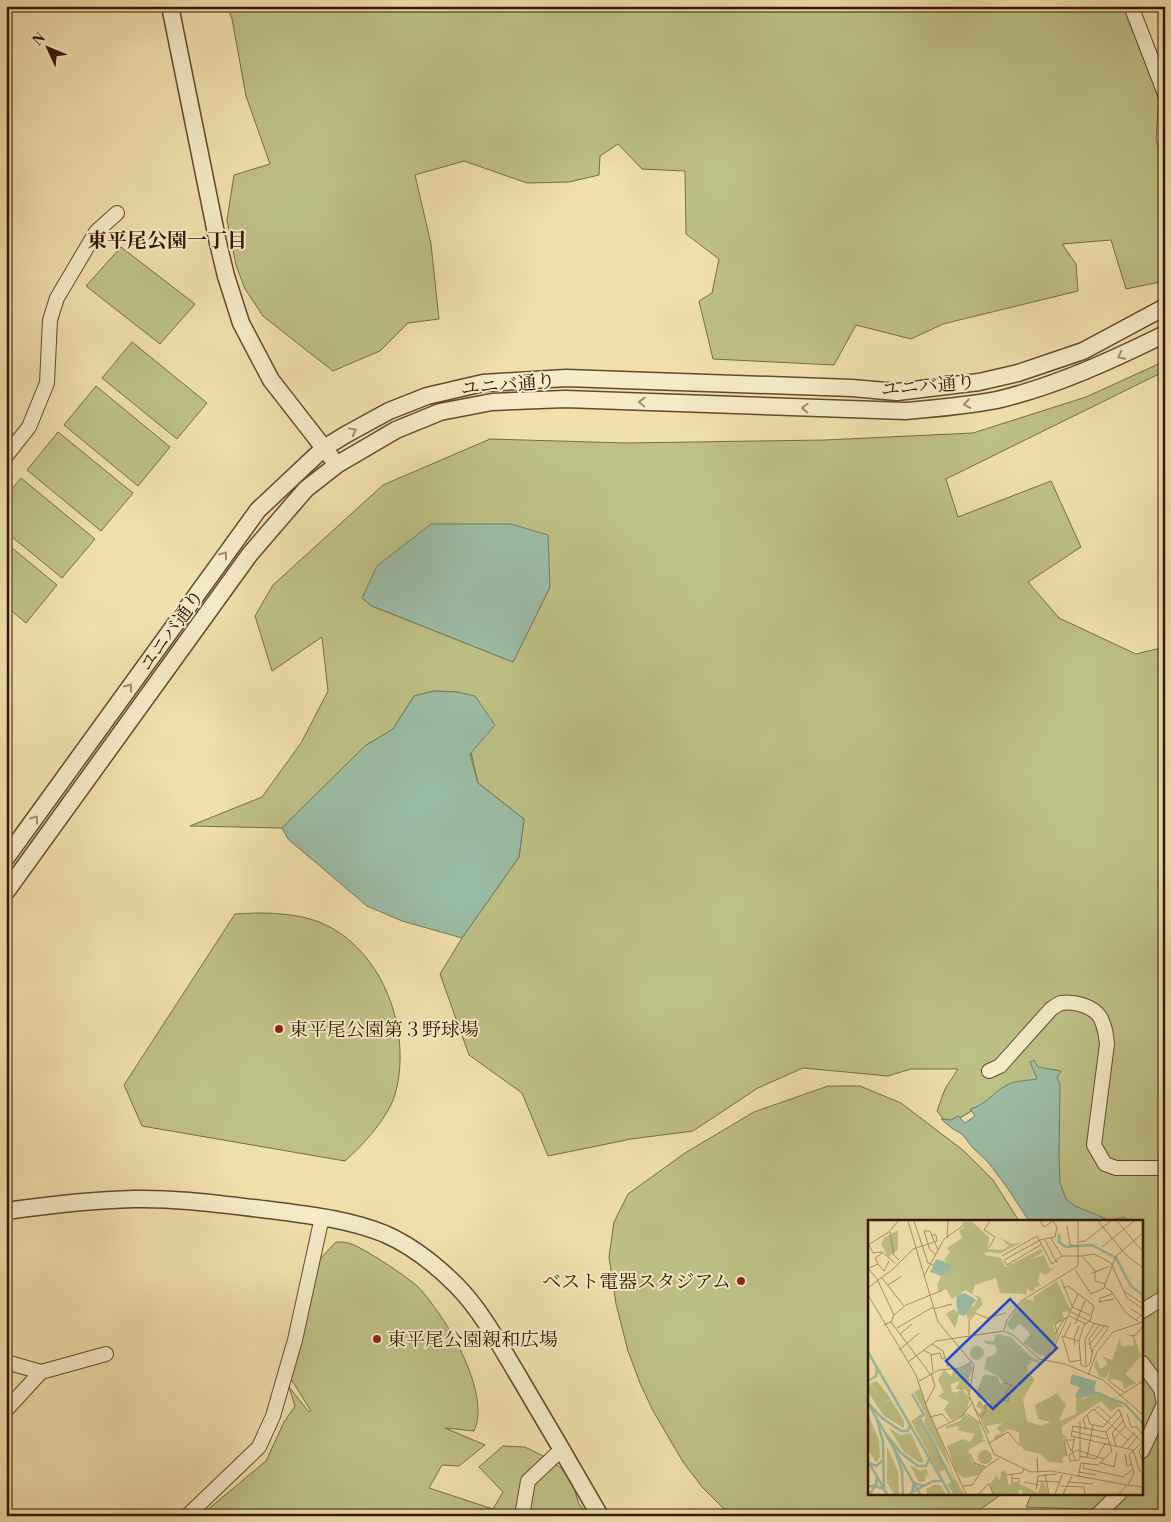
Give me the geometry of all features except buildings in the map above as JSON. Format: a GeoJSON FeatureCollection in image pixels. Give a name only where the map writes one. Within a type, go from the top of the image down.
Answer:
{"type":"FeatureCollection","features":[{"type":"Feature","properties":{"kind":"street"},"geometry":{"type":"LineString","coordinates":[[170,6],[218,243],[226,276],[241,322],[270,380],[338,464]]}},
{"type":"Feature","properties":{"kind":"street"},"geometry":{"type":"LineString","coordinates":[[1131,6],[1165,94]]}},
{"type":"Feature","properties":{"kind":"street"},"geometry":{"type":"LineString","coordinates":[[6,456],[29,427],[47,382],[50,320],[57,298],[96,232],[117,213]]}},
{"type":"Feature","properties":{"kind":"street","name":"ユニバ通り"},"geometry":{"type":"LineString","coordinates":[[6,858],[258,510],[324,448],[388,412],[427,396],[483,383],[566,378],[852,388],[897,392],[979,382],[1018,374],[1083,351],[1165,308]]}},
{"type":"Feature","properties":{"kind":"street","name":"ユニバ通り"},"geometry":{"type":"LineString","coordinates":[[6,892],[250,554],[306,489],[338,464],[396,430],[440,412],[492,402],[565,399],[906,411],[1000,399],[1049,385],[1115,359],[1165,334]]}},
{"type":"Feature","properties":{"kind":"street"},"geometry":{"type":"LineString","coordinates":[[989,1071],[1000,1066],[1051,1009],[1060,1003],[1075,1003],[1089,1007],[1099,1015],[1105,1027],[1107,1044],[1094,1145],[1106,1164],[1116,1168],[1165,1168]]}},
{"type":"Feature","properties":{"kind":"street"},"geometry":{"type":"LineString","coordinates":[[6,1211],[66,1203],[136,1199],[207,1203],[322,1217],[385,1234],[412,1249],[456,1285],[491,1331],[600,1516]]}},
{"type":"Feature","properties":{"kind":"street"},"geometry":{"type":"LineString","coordinates":[[188,1516],[259,1447],[273,1416],[295,1340],[322,1217]]}},
{"type":"Feature","properties":{"kind":"street"},"geometry":{"type":"LineString","coordinates":[[1144,1310],[1165,1298]]}},
{"type":"Feature","properties":{"kind":"street"},"geometry":{"type":"LineString","coordinates":[[6,1362],[41,1372],[106,1354]]}},
{"type":"Feature","properties":{"kind":"street"},"geometry":{"type":"LineString","coordinates":[[1144,1366],[1161,1389],[1164,1404],[1144,1447]]}},
{"type":"Feature","properties":{"kind":"street"},"geometry":{"type":"LineString","coordinates":[[6,1410],[41,1372]]}},
{"type":"Feature","properties":{"kind":"street"},"geometry":{"type":"LineString","coordinates":[[522,1516],[528,1481],[562,1449]]}},
{"type":"Feature","properties":{"kind":"street"},"geometry":{"type":"LineString","coordinates":[[1096,1516],[1119,1494]]}},
{"type":"Feature","properties":{"kind":"green space"},"geometry":{"type":"Polygon","coordinates":[[[227,6],[1127,6],[1159,100],[1156,140],[1165,165],[1165,281],[1126,289],[1111,240],[1062,244],[1076,264],[1078,291],[943,324],[911,339],[856,325],[834,365],[713,359],[699,301],[712,293],[719,259],[686,234],[685,171],[642,169],[618,144],[600,156],[599,175],[569,182],[527,183],[464,161],[415,175],[431,244],[439,319],[408,323],[380,351],[333,371],[263,316],[245,289],[236,265],[227,220],[234,175],[270,164],[246,96],[232,19],[227,6]]]}},
{"type":"Feature","properties":{"kind":"green space"},"geometry":{"type":"Polygon","coordinates":[[[121,247],[195,304],[160,344],[86,286],[121,247]]]}},
{"type":"Feature","properties":{"kind":"green space"},"geometry":{"type":"Polygon","coordinates":[[[132,342],[207,403],[177,439],[102,378],[132,342]]]}},
{"type":"Feature","properties":{"kind":"green space"},"geometry":{"type":"Polygon","coordinates":[[[1165,361],[1165,371],[946,479],[958,517],[1051,481],[1081,547],[1028,582],[1059,618],[1136,654],[1165,647],[1165,1516],[1082,1516],[1087,1509],[1026,1507],[1032,1494],[1144,1494],[1144,1220],[1102,1220],[1071,1211],[1010,1088],[948,1125],[937,1111],[945,1089],[958,1069],[911,1069],[888,1076],[803,1068],[758,1088],[693,1131],[631,1139],[548,1156],[522,1093],[469,1055],[440,974],[462,938],[519,857],[524,819],[478,783],[457,692],[434,691],[414,696],[393,729],[365,746],[282,828],[190,826],[262,797],[301,743],[328,691],[322,637],[272,671],[255,616],[273,585],[383,485],[490,439],[626,443],[825,440],[973,433],[1086,397],[1165,361]],[[550,587],[362,598],[372,606],[513,662],[550,587]]]}},
{"type":"Feature","properties":{"kind":"green space"},"geometry":{"type":"Polygon","coordinates":[[[96,386],[170,447],[138,486],[64,425],[96,386]]]}},
{"type":"Feature","properties":{"kind":"green space"},"geometry":{"type":"Polygon","coordinates":[[[58,432],[133,493],[101,531],[27,470],[58,432]]]}},
{"type":"Feature","properties":{"kind":"green space"},"geometry":{"type":"Polygon","coordinates":[[[21,478],[95,539],[62,578],[6,532],[6,496],[21,478]]]}},
{"type":"Feature","properties":{"kind":"green space"},"geometry":{"type":"Polygon","coordinates":[[[6,543],[57,585],[26,623],[6,606],[6,543]]]}},
{"type":"Feature","properties":{"kind":"green space","name":"東平尾公園第３野球場"},"geometry":{"type":"Polygon","coordinates":[[[235,914],[293,915],[311,919],[328,926],[348,939],[364,955],[378,975],[389,996],[400,1044],[400,1068],[396,1091],[382,1120],[368,1138],[345,1161],[142,1126],[124,1085],[235,914]]]}},
{"type":"Feature","properties":{"kind":"green space","name":"ベスト電器スタジアム"},"geometry":{"type":"Polygon","coordinates":[[[828,1086],[860,1086],[901,1103],[964,1151],[993,1180],[1018,1220],[868,1220],[868,1494],[1002,1494],[971,1516],[731,1516],[703,1488],[683,1462],[652,1409],[628,1351],[616,1304],[609,1257],[614,1222],[628,1194],[685,1153],[754,1112],[828,1086]]]}},
{"type":"Feature","properties":{"kind":"green space"},"geometry":{"type":"Polygon","coordinates":[[[336,1242],[349,1243],[366,1251],[418,1287],[441,1316],[463,1355],[471,1376],[477,1396],[478,1415],[474,1431],[445,1428],[485,1445],[459,1466],[442,1465],[429,1488],[493,1509],[503,1492],[479,1467],[503,1446],[525,1447],[564,1470],[573,1485],[579,1504],[589,1516],[200,1516],[266,1461],[284,1422],[295,1406],[289,1387],[309,1412],[311,1411],[291,1379],[319,1260],[336,1242]]]}},
{"type":"Feature","properties":{"kind":"shaded area"},"geometry":{"type":"Polygon","coordinates":[[[431,524],[511,524],[548,535],[550,587],[513,662],[372,606],[362,598],[377,566],[431,524]]]}},
{"type":"Feature","properties":{"kind":"shaded area"},"geometry":{"type":"Polygon","coordinates":[[[434,691],[457,692],[475,696],[495,725],[470,754],[478,783],[524,819],[519,857],[462,938],[402,921],[367,906],[288,839],[282,828],[365,746],[393,729],[414,696],[434,691]]]}},
{"type":"Feature","properties":{"kind":"shaded area"},"geometry":{"type":"Polygon","coordinates":[[[1034,1060],[1038,1067],[1061,1071],[1057,1078],[1060,1084],[1060,1183],[1066,1199],[1075,1206],[1109,1220],[1028,1220],[988,1162],[962,1134],[941,1119],[951,1120],[958,1116],[965,1123],[975,1116],[970,1109],[980,1105],[1005,1086],[1037,1079],[1030,1062],[1034,1060]]]}},
{"type":"Feature","properties":{"kind":"shaded area"},"geometry":{"type":"Polygon","coordinates":[[[1124,1217],[1128,1220],[1109,1220],[1124,1217]]]}},
{"type":"Feature","properties":{"kind":"place","name":"東平尾公園第３野球場"},"geometry":{"type":"Point","coordinates":[279,1029]}},
{"type":"Feature","properties":{"kind":"place","name":"ベスト電器スタジアム"},"geometry":{"type":"Point","coordinates":[741,1281]}},
{"type":"Feature","properties":{"kind":"place","name":"東平尾公園親和広場"},"geometry":{"type":"Point","coordinates":[377,1339]}},
{"type":"Feature","properties":{"kind":"district","name":"東平尾公園一丁目"},"geometry":{"type":"Point","coordinates":[167,240]}}]}
